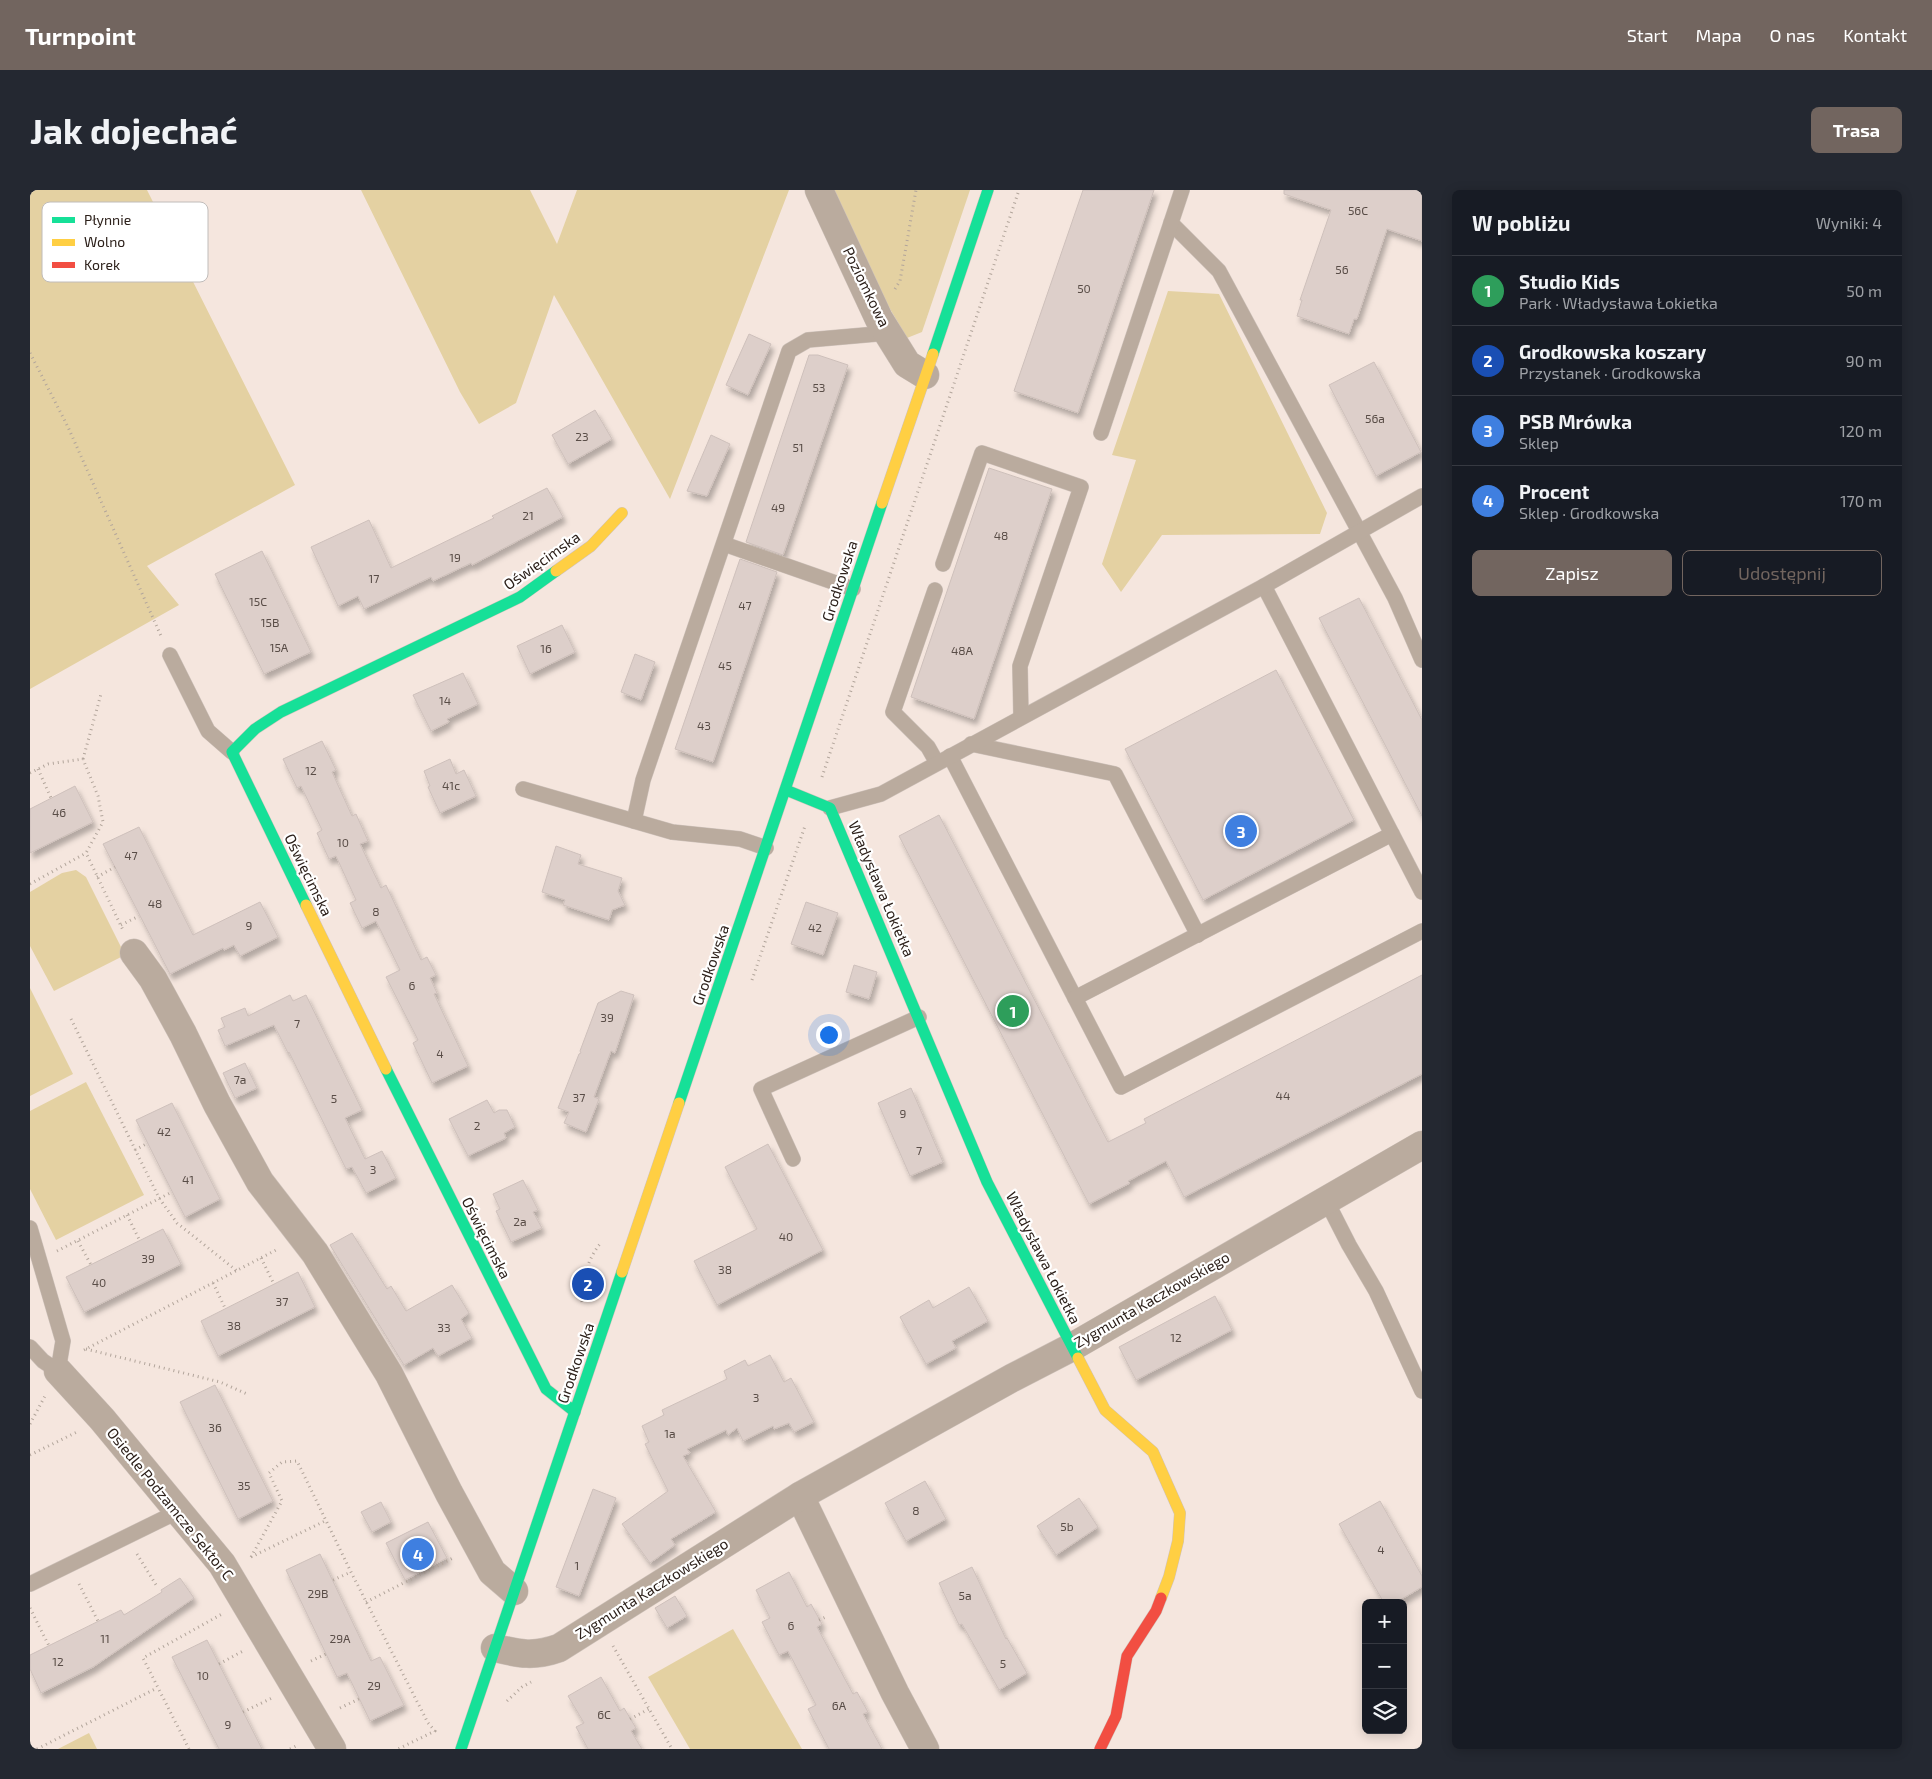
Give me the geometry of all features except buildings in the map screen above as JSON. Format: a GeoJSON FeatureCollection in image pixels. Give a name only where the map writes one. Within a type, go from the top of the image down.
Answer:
{"type":"FeatureCollection","features":[{"type":"Feature","properties":{"kind":"street","name":"Poziomkowa"},"geometry":{"type":"LineString","coordinates":[[819,190],[884,326],[907,364],[925,375]]}},
{"type":"Feature","properties":{"kind":"street","name":"Grodkowska"},"geometry":{"type":"LineString","coordinates":[[461,1749],[988,190]]}},
{"type":"Feature","properties":{"kind":"street","name":"Oświęcimska"},"geometry":{"type":"LineString","coordinates":[[575,1412],[546,1389],[420,1141],[232,752],[255,729],[280,712],[520,597],[592,546],[622,513]]}},
{"type":"Feature","properties":{"kind":"street","name":"Władysława Łokietka"},"geometry":{"type":"LineString","coordinates":[[786,790],[830,808],[987,1182],[1105,1410],[1153,1452],[1180,1513],[1178,1541],[1169,1577],[1156,1611],[1127,1656],[1116,1716],[1100,1749]]}},
{"type":"Feature","properties":{"kind":"street"},"geometry":{"type":"LineString","coordinates":[[134,953],[153,979],[183,1034],[217,1104],[260,1182],[315,1252],[389,1374],[449,1493],[492,1572],[514,1591]]}},
{"type":"Feature","properties":{"kind":"street","name":"Zygmunta Kaczkowskiego"},"geometry":{"type":"LineString","coordinates":[[495,1648],[520,1654],[543,1654],[559,1648],[800,1496],[1072,1346],[1422,1145]]}},
{"type":"Feature","properties":{"kind":"street","name":"Osiedle Podzamcze Sektor C"},"geometry":{"type":"LineString","coordinates":[[58,1371],[102,1419],[226,1570],[332,1749]]}},
{"type":"Feature","properties":{"kind":"street"},"geometry":{"type":"LineString","coordinates":[[800,1496],[895,1693],[925,1749]]}},
{"type":"Feature","properties":{"kind":"lane"},"geometry":{"type":"LineString","coordinates":[[1101,433],[1182,190]]}},
{"type":"Feature","properties":{"kind":"lane"},"geometry":{"type":"LineString","coordinates":[[1171,223],[1220,271],[1395,598],[1422,660]]}},
{"type":"Feature","properties":{"kind":"lane"},"geometry":{"type":"LineString","coordinates":[[634,821],[643,780],[789,352],[808,340],[884,326]]}},
{"type":"Feature","properties":{"kind":"lane"},"geometry":{"type":"LineString","coordinates":[[943,564],[982,453],[1081,487],[1020,666],[1021,717]]}},
{"type":"Feature","properties":{"kind":"lane"},"geometry":{"type":"LineString","coordinates":[[830,808],[881,794],[1264,586],[1422,496]]}},
{"type":"Feature","properties":{"kind":"lane"},"geometry":{"type":"LineString","coordinates":[[724,544],[853,589]]}},
{"type":"Feature","properties":{"kind":"lane"},"geometry":{"type":"LineString","coordinates":[[1264,586],[1422,892]]}},
{"type":"Feature","properties":{"kind":"lane"},"geometry":{"type":"LineString","coordinates":[[935,590],[893,712],[944,760],[1075,998],[1121,1087],[1422,931]]}},
{"type":"Feature","properties":{"kind":"lane"},"geometry":{"type":"LineString","coordinates":[[170,655],[208,731],[232,752]]}},
{"type":"Feature","properties":{"kind":"lane"},"geometry":{"type":"LineString","coordinates":[[971,744],[1115,774],[1198,935]]}},
{"type":"Feature","properties":{"kind":"lane"},"geometry":{"type":"LineString","coordinates":[[523,789],[672,832],[740,839],[766,848]]}},
{"type":"Feature","properties":{"kind":"lane"},"geometry":{"type":"LineString","coordinates":[[1075,998],[1392,834]]}},
{"type":"Feature","properties":{"kind":"lane"},"geometry":{"type":"LineString","coordinates":[[793,1159],[761,1089],[919,1017]]}},
{"type":"Feature","properties":{"kind":"lane"},"geometry":{"type":"LineString","coordinates":[[1326,1200],[1349,1246],[1376,1291],[1422,1391]]}},
{"type":"Feature","properties":{"kind":"lane"},"geometry":{"type":"LineString","coordinates":[[30,1228],[63,1341],[58,1371]]}},
{"type":"Feature","properties":{"kind":"lane","name":"Osiedle Podzamcze Sektor C"},"geometry":{"type":"LineString","coordinates":[[30,1347],[43,1361],[58,1371]]}},
{"type":"Feature","properties":{"kind":"lane"},"geometry":{"type":"LineString","coordinates":[[30,1584],[179,1511]]}},
{"type":"Feature","properties":{"kind":"path"},"geometry":{"type":"LineString","coordinates":[[884,326],[900,280],[916,190]]}},
{"type":"Feature","properties":{"kind":"path"},"geometry":{"type":"LineString","coordinates":[[813,801],[1020,190]]}},
{"type":"Feature","properties":{"kind":"path"},"geometry":{"type":"LineString","coordinates":[[30,353],[68,427],[170,655]]}},
{"type":"Feature","properties":{"kind":"path"},"geometry":{"type":"LineString","coordinates":[[30,884],[86,854],[103,822],[98,796],[82,760],[101,694]]}},
{"type":"Feature","properties":{"kind":"path"},"geometry":{"type":"LineString","coordinates":[[30,773],[48,764],[82,760]]}},
{"type":"Feature","properties":{"kind":"path"},"geometry":{"type":"LineString","coordinates":[[38,769],[51,798]]}},
{"type":"Feature","properties":{"kind":"path"},"geometry":{"type":"LineString","coordinates":[[86,854],[134,953]]}},
{"type":"Feature","properties":{"kind":"path"},"geometry":{"type":"LineString","coordinates":[[97,876],[115,867]]}},
{"type":"Feature","properties":{"kind":"path"},"geometry":{"type":"LineString","coordinates":[[121,925],[139,916]]}},
{"type":"Feature","properties":{"kind":"path"},"geometry":{"type":"LineString","coordinates":[[71,1019],[159,1198],[177,1223],[237,1271]]}},
{"type":"Feature","properties":{"kind":"path"},"geometry":{"type":"LineString","coordinates":[[135,1150],[148,1144]]}},
{"type":"Feature","properties":{"kind":"path"},"geometry":{"type":"LineString","coordinates":[[40,1260],[172,1192]]}},
{"type":"Feature","properties":{"kind":"path"},"geometry":{"type":"LineString","coordinates":[[127,1215],[140,1241]]}},
{"type":"Feature","properties":{"kind":"path"},"geometry":{"type":"LineString","coordinates":[[58,1371],[86,1349],[302,1237]]}},
{"type":"Feature","properties":{"kind":"path"},"geometry":{"type":"LineString","coordinates":[[78,1241],[91,1265]]}},
{"type":"Feature","properties":{"kind":"path"},"geometry":{"type":"LineString","coordinates":[[261,1258],[274,1284]]}},
{"type":"Feature","properties":{"kind":"path"},"geometry":{"type":"LineString","coordinates":[[213,1283],[225,1308]]}},
{"type":"Feature","properties":{"kind":"path"},"geometry":{"type":"LineString","coordinates":[[86,1349],[220,1382],[247,1394]]}},
{"type":"Feature","properties":{"kind":"path"},"geometry":{"type":"LineString","coordinates":[[30,1455],[102,1419]]}},
{"type":"Feature","properties":{"kind":"path"},"geometry":{"type":"LineString","coordinates":[[251,1557],[282,1501],[269,1473],[282,1462],[297,1460],[366,1602],[428,1723],[435,1731],[398,1749]]}},
{"type":"Feature","properties":{"kind":"path"},"geometry":{"type":"LineString","coordinates":[[226,1570],[327,1520]]}},
{"type":"Feature","properties":{"kind":"path"},"geometry":{"type":"LineString","coordinates":[[127,1536],[158,1588]]}},
{"type":"Feature","properties":{"kind":"path"},"geometry":{"type":"LineString","coordinates":[[366,1602],[478,1545]]}},
{"type":"Feature","properties":{"kind":"path"},"geometry":{"type":"LineString","coordinates":[[69,1565],[98,1622]]}},
{"type":"Feature","properties":{"kind":"path"},"geometry":{"type":"LineString","coordinates":[[333,1580],[351,1572]]}},
{"type":"Feature","properties":{"kind":"path"},"geometry":{"type":"LineString","coordinates":[[189,1749],[143,1658],[245,1601]]}},
{"type":"Feature","properties":{"kind":"path"},"geometry":{"type":"LineString","coordinates":[[30,1608],[48,1646]]}},
{"type":"Feature","properties":{"kind":"path"},"geometry":{"type":"LineString","coordinates":[[608,1638],[672,1749]]}},
{"type":"Feature","properties":{"kind":"path"},"geometry":{"type":"LineString","coordinates":[[505,1708],[508,1700],[522,1687],[537,1678]]}},
{"type":"Feature","properties":{"kind":"path"},"geometry":{"type":"LineString","coordinates":[[37,1749],[157,1688]]}},
{"type":"Feature","properties":{"kind":"path"},"geometry":{"type":"LineString","coordinates":[[630,1719],[649,1709]]}},
{"type":"Feature","properties":{"kind":"shaded area"},"geometry":{"type":"Polygon","coordinates":[[[30,190],[147,190],[153,202],[42,202],[42,282],[193,282],[295,485],[147,566],[179,605],[30,689],[30,190]]]}},
{"type":"Feature","properties":{"kind":"shaded area"},"geometry":{"type":"Polygon","coordinates":[[[361,190],[530,190],[557,244],[577,190],[789,190],[670,499],[554,295],[516,403],[479,424],[460,392],[361,190]]]}},
{"type":"Feature","properties":{"kind":"shaded area"},"geometry":{"type":"Polygon","coordinates":[[[829,190],[970,190],[922,332],[907,338],[876,285],[829,190]]]}},
{"type":"Feature","properties":{"kind":"shaded area"},"geometry":{"type":"Polygon","coordinates":[[[1168,291],[1219,294],[1327,513],[1320,534],[1162,535],[1121,592],[1102,564],[1136,460],[1112,455],[1168,291]]]}},
{"type":"Feature","properties":{"kind":"shaded area"},"geometry":{"type":"Polygon","coordinates":[[[76,870],[86,877],[125,955],[54,991],[30,946],[30,892],[62,873],[76,870]]]}},
{"type":"Feature","properties":{"kind":"shaded area"},"geometry":{"type":"Polygon","coordinates":[[[30,988],[73,1074],[30,1096],[30,988]]]}},
{"type":"Feature","properties":{"kind":"shaded area"},"geometry":{"type":"Polygon","coordinates":[[[86,1082],[144,1195],[56,1240],[30,1189],[30,1111],[86,1082]]]}},
{"type":"Feature","properties":{"kind":"shaded area"},"geometry":{"type":"Polygon","coordinates":[[[733,1629],[802,1749],[690,1749],[648,1677],[733,1629]]]}},
{"type":"Feature","properties":{"kind":"shaded area"},"geometry":{"type":"Polygon","coordinates":[[[89,1733],[97,1749],[58,1749],[89,1733]]]}},
{"type":"Feature","properties":{"kind":"traffic: fast"},"geometry":{"type":"LineString","coordinates":[[933,354],[988,190]]}},
{"type":"Feature","properties":{"kind":"traffic: fast"},"geometry":{"type":"LineString","coordinates":[[679,1103],[882,503]]}},
{"type":"Feature","properties":{"kind":"traffic: fast"},"geometry":{"type":"LineString","coordinates":[[306,905],[232,752],[255,729],[281,712],[520,597],[556,571]]}},
{"type":"Feature","properties":{"kind":"traffic: fast"},"geometry":{"type":"LineString","coordinates":[[786,790],[830,808],[987,1182],[1078,1358]]}},
{"type":"Feature","properties":{"kind":"traffic: fast"},"geometry":{"type":"LineString","coordinates":[[386,1069],[546,1389],[575,1412]]}},
{"type":"Feature","properties":{"kind":"traffic: fast"},"geometry":{"type":"LineString","coordinates":[[461,1749],[622,1272]]}},
{"type":"Feature","properties":{"kind":"traffic: slow"},"geometry":{"type":"LineString","coordinates":[[882,503],[933,354]]}},
{"type":"Feature","properties":{"kind":"traffic: slow"},"geometry":{"type":"LineString","coordinates":[[556,571],[591,546],[622,513]]}},
{"type":"Feature","properties":{"kind":"traffic: slow"},"geometry":{"type":"LineString","coordinates":[[306,905],[386,1069]]}},
{"type":"Feature","properties":{"kind":"traffic: slow"},"geometry":{"type":"LineString","coordinates":[[622,1272],[679,1103]]}},
{"type":"Feature","properties":{"kind":"traffic: slow"},"geometry":{"type":"LineString","coordinates":[[1078,1358],[1105,1410],[1153,1452],[1180,1513],[1178,1541],[1169,1577],[1161,1598]]}},
{"type":"Feature","properties":{"kind":"traffic: jam"},"geometry":{"type":"LineString","coordinates":[[1100,1749],[1116,1716],[1127,1656],[1156,1611],[1161,1598]]}},
{"type":"Feature","properties":{"kind":"place","name":"PSB Mrówka"},"geometry":{"type":"Point","coordinates":[1241,831]}},
{"type":"Feature","properties":{"kind":"place","name":"Studio Kids"},"geometry":{"type":"Point","coordinates":[1013,1011]}},
{"type":"Feature","properties":{"kind":"place","name":"Grodkowska koszary"},"geometry":{"type":"Point","coordinates":[588,1284]}},
{"type":"Feature","properties":{"kind":"place","name":"Procent"},"geometry":{"type":"Point","coordinates":[418,1554]}}]}
